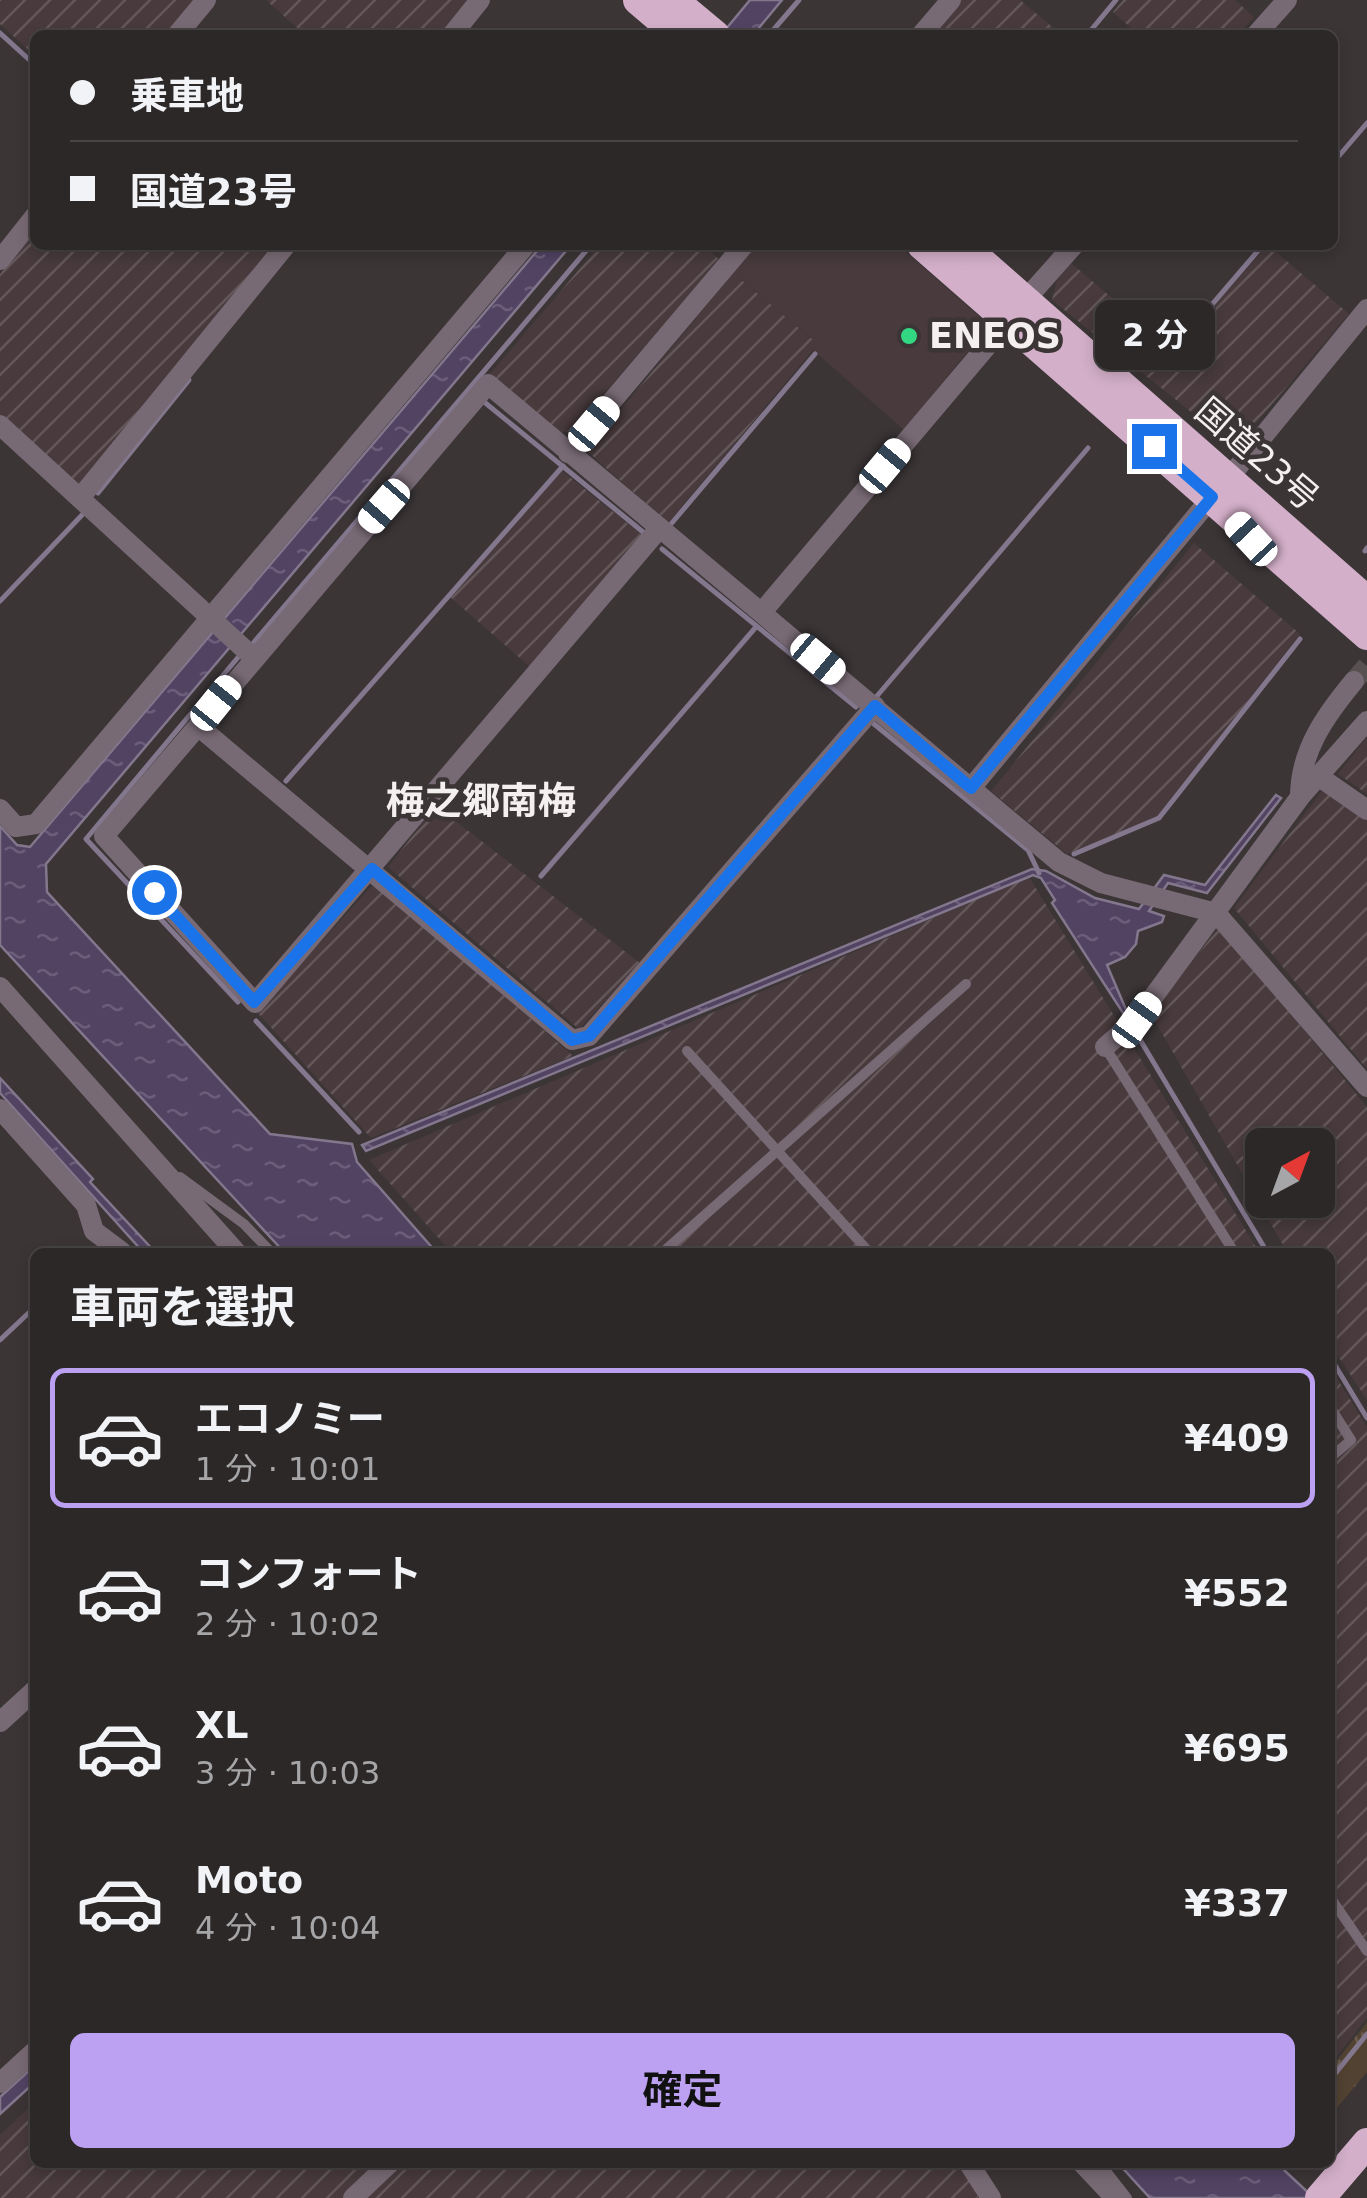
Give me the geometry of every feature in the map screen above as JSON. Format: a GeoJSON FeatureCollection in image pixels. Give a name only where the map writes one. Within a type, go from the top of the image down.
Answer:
{"type":"FeatureCollection","features":[{"type":"Feature","properties":{"kind":"highway"},"geometry":{"type":"LineString","coordinates":[[638,0],[673,30]]}},
{"type":"Feature","properties":{"kind":"highway"},"geometry":{"type":"LineString","coordinates":[[674,0],[709,30]]}},
{"type":"Feature","properties":{"kind":"highway","name":"国道23号"},"geometry":{"type":"LineString","coordinates":[[929,250],[1018,310],[1220,488],[1367,601]]}},
{"type":"Feature","properties":{"kind":"highway","name":"国道23号"},"geometry":{"type":"LineString","coordinates":[[966,250],[1018,310]]}},
{"type":"Feature","properties":{"kind":"highway"},"geometry":{"type":"LineString","coordinates":[[1220,488],[1284,511],[1345,586]]}},
{"type":"Feature","properties":{"kind":"highway"},"geometry":{"type":"LineString","coordinates":[[1220,488],[1361,669]]}},
{"type":"Feature","properties":{"kind":"highway","name":"国道23号"},"geometry":{"type":"LineString","coordinates":[[1345,586],[1367,635]]}},
{"type":"Feature","properties":{"kind":"highway"},"geometry":{"type":"LineString","coordinates":[[1320,2198],[1367,2144]]}},
{"type":"Feature","properties":{"kind":"highway"},"geometry":{"type":"LineString","coordinates":[[1340,2198],[1367,2166]]}},
{"type":"Feature","properties":{"kind":"street"},"geometry":{"type":"LineString","coordinates":[[181,30],[206,0]]}},
{"type":"Feature","properties":{"kind":"street"},"geometry":{"type":"LineString","coordinates":[[456,30],[480,0]]}},
{"type":"Feature","properties":{"kind":"street"},"geometry":{"type":"LineString","coordinates":[[925,30],[950,0]]}},
{"type":"Feature","properties":{"kind":"street"},"geometry":{"type":"LineString","coordinates":[[1260,30],[1287,0]]}},
{"type":"Feature","properties":{"kind":"street"},"geometry":{"type":"LineString","coordinates":[[0,260],[30,222]]}},
{"type":"Feature","properties":{"kind":"street"},"geometry":{"type":"LineString","coordinates":[[80,498],[282,250]]}},
{"type":"Feature","properties":{"kind":"street"},"geometry":{"type":"LineString","coordinates":[[0,809],[16,826],[36,824],[522,250]]}},
{"type":"Feature","properties":{"kind":"street"},"geometry":{"type":"LineString","coordinates":[[568,453],[740,250]]}},
{"type":"Feature","properties":{"kind":"street"},"geometry":{"type":"LineString","coordinates":[[762,612],[1070,250]]}},
{"type":"Feature","properties":{"kind":"street"},"geometry":{"type":"LineString","coordinates":[[971,788],[1367,309]]}},
{"type":"Feature","properties":{"kind":"street"},"geometry":{"type":"LineString","coordinates":[[658,530],[372,869],[254,1002],[104,836],[198,726],[247,652],[488,384],[1059,862],[1101,883],[1216,913],[1367,1086]]}},
{"type":"Feature","properties":{"kind":"street"},"geometry":{"type":"LineString","coordinates":[[0,424],[247,652]]}},
{"type":"Feature","properties":{"kind":"street"},"geometry":{"type":"LineString","coordinates":[[1300,797],[1300,766],[1361,669]]}},
{"type":"Feature","properties":{"kind":"street"},"geometry":{"type":"LineString","coordinates":[[198,726],[572,1040],[589,1036],[875,706]]}},
{"type":"Feature","properties":{"kind":"street"},"geometry":{"type":"LineString","coordinates":[[1105,1047],[1130,1026],[1300,797],[1321,778],[1367,721]]}},
{"type":"Feature","properties":{"kind":"street"},"geometry":{"type":"LineString","coordinates":[[1321,778],[1367,810]]}},
{"type":"Feature","properties":{"kind":"street"},"geometry":{"type":"LineString","coordinates":[[0,987],[232,1248]]}},
{"type":"Feature","properties":{"kind":"street"},"geometry":{"type":"LineString","coordinates":[[0,1109],[86,1204],[94,1232],[116,1248]]}},
{"type":"Feature","properties":{"kind":"street"},"geometry":{"type":"LineString","coordinates":[[0,1722],[30,1695]]}},
{"type":"Feature","properties":{"kind":"street"},"geometry":{"type":"LineString","coordinates":[[0,2083],[30,2056]]}},
{"type":"Feature","properties":{"kind":"street"},"geometry":{"type":"LineString","coordinates":[[352,2198],[384,2168]]}},
{"type":"Feature","properties":{"kind":"street"},"geometry":{"type":"LineString","coordinates":[[972,2168],[991,2198]]}},
{"type":"Feature","properties":{"kind":"street"},"geometry":{"type":"LineString","coordinates":[[1088,2168],[1115,2198]]}},
{"type":"Feature","properties":{"kind":"lane"},"geometry":{"type":"LineString","coordinates":[[668,1248],[966,984]]}},
{"type":"Feature","properties":{"kind":"lane"},"geometry":{"type":"LineString","coordinates":[[1105,1047],[1231,1248]]}},
{"type":"Feature","properties":{"kind":"lane"},"geometry":{"type":"LineString","coordinates":[[688,1051],[865,1248]]}},
{"type":"Feature","properties":{"kind":"lane"},"geometry":{"type":"LineString","coordinates":[[144,1151],[244,1224],[267,1248]]}},
{"type":"Feature","properties":{"kind":"lane"},"geometry":{"type":"LineString","coordinates":[[1335,1414],[1351,1440],[1335,1454]]}},
{"type":"Feature","properties":{"kind":"lane"},"geometry":{"type":"LineString","coordinates":[[1335,1904],[1367,1951]]}},
{"type":"Feature","properties":{"kind":"lane"},"geometry":{"type":"LineString","coordinates":[[1104,2168],[1127,2198]]}},
{"type":"Feature","properties":{"kind":"shaded area"},"geometry":{"type":"Polygon","coordinates":[[[0,0],[198,0],[174,30],[30,30],[30,51],[0,24],[0,0]]]}},
{"type":"Feature","properties":{"kind":"shaded area"},"geometry":{"type":"Polygon","coordinates":[[[266,0],[469,0],[444,30],[299,30],[266,0]]]}},
{"type":"Feature","properties":{"kind":"shaded area"},"geometry":{"type":"Polygon","coordinates":[[[960,0],[1020,0],[1056,30],[935,30],[960,0]]]}},
{"type":"Feature","properties":{"kind":"shaded area"},"geometry":{"type":"Polygon","coordinates":[[[1123,0],[1235,0],[1254,17],[1242,30],[1133,30],[1113,12],[1123,0]]]}},
{"type":"Feature","properties":{"kind":"shaded area"},"geometry":{"type":"Polygon","coordinates":[[[30,235],[30,250],[270,250],[78,489],[0,415],[0,274],[30,235]]]}},
{"type":"Feature","properties":{"kind":"shaded area"},"geometry":{"type":"Polygon","coordinates":[[[596,250],[708,250],[720,260],[571,431],[559,433],[489,375],[596,250]]]}},
{"type":"Feature","properties":{"kind":"shaded area"},"geometry":{"type":"Polygon","coordinates":[[[753,250],[904,250],[989,325],[904,430],[813,350],[818,344],[733,273],[753,250]]]}},
{"type":"Feature","properties":{"kind":"shaded area"},"geometry":{"type":"Polygon","coordinates":[[[1264,250],[1274,250],[1349,314],[1244,437],[1222,437],[1052,300],[1057,280],[1071,263],[1174,351],[1264,250]]]}},
{"type":"Feature","properties":{"kind":"shaded area"},"geometry":{"type":"Polygon","coordinates":[[[733,273],[818,344],[668,523],[587,451],[733,273]]]}},
{"type":"Feature","properties":{"kind":"shaded area"},"geometry":{"type":"Polygon","coordinates":[[[562,471],[642,535],[530,667],[450,597],[562,471]]]}},
{"type":"Feature","properties":{"kind":"shaded area"},"geometry":{"type":"Polygon","coordinates":[[[1194,543],[1300,634],[1158,817],[1067,854],[991,791],[1194,543]]]}},
{"type":"Feature","properties":{"kind":"shaded area"},"geometry":{"type":"Polygon","coordinates":[[[1367,737],[1367,794],[1338,774],[1367,737]]]}},
{"type":"Feature","properties":{"kind":"shaded area"},"geometry":{"type":"Polygon","coordinates":[[[1324,788],[1367,818],[1367,1069],[1234,908],[1324,788]]]}},
{"type":"Feature","properties":{"kind":"shaded area"},"geometry":{"type":"Polygon","coordinates":[[[436,806],[640,963],[579,1029],[388,867],[436,806]]]}},
{"type":"Feature","properties":{"kind":"shaded area"},"geometry":{"type":"Polygon","coordinates":[[[1029,877],[1257,1248],[447,1248],[369,1160],[1029,877]]]}},
{"type":"Feature","properties":{"kind":"shaded area"},"geometry":{"type":"Polygon","coordinates":[[[380,886],[573,1056],[371,1138],[257,1012],[371,887],[380,886]]]}},
{"type":"Feature","properties":{"kind":"shaded area"},"geometry":{"type":"Polygon","coordinates":[[[1219,927],[1367,1107],[1367,1400],[1335,1352],[1335,1248],[1285,1248],[1268,1218],[1335,1218],[1335,1128],[1245,1128],[1245,1178],[1151,1014],[1219,927]]]}},
{"type":"Feature","properties":{"kind":"shaded area"},"geometry":{"type":"Polygon","coordinates":[[[1335,1375],[1367,1427],[1367,2018],[1335,2059],[1335,1375]]]}},
{"type":"Feature","properties":{"kind":"shaded area"},"geometry":{"type":"Polygon","coordinates":[[[30,2107],[30,2168],[377,2168],[344,2198],[0,2198],[0,2135],[30,2107]]]}},
{"type":"Feature","properties":{"kind":"shaded area"},"geometry":{"type":"Polygon","coordinates":[[[395,2168],[959,2168],[970,2180],[978,2198],[363,2198],[395,2168]]]}},
{"type":"Feature","properties":{"kind":"green space"},"geometry":{"type":"Polygon","coordinates":[[[1367,2022],[1367,2072],[1335,2110],[1335,2063],[1367,2022]]]}},
{"type":"Feature","properties":{"kind":"water"},"geometry":{"type":"Polygon","coordinates":[[[750,0],[782,0],[757,30],[725,30],[750,0]]]}},
{"type":"Feature","properties":{"kind":"water"},"geometry":{"type":"Polygon","coordinates":[[[538,250],[567,250],[46,864],[47,892],[270,1134],[352,1144],[357,1162],[432,1248],[280,1248],[0,945],[0,826],[17,845],[30,847],[538,250]]]}},
{"type":"Feature","properties":{"kind":"water"},"geometry":{"type":"Polygon","coordinates":[[[1276,795],[1281,798],[1207,893],[1168,883],[1149,911],[1164,916],[1162,922],[1138,931],[1136,944],[1125,957],[1107,965],[1136,1033],[1052,903],[1055,900],[1041,878],[1033,875],[366,1151],[362,1145],[1032,869],[1046,871],[1095,898],[1139,909],[1164,875],[1205,885],[1276,795]]]}},
{"type":"Feature","properties":{"kind":"water"},"geometry":{"type":"Polygon","coordinates":[[[0,1078],[151,1248],[139,1248],[0,1093],[0,1078]]]}},
{"type":"Feature","properties":{"kind":"water"},"geometry":{"type":"Polygon","coordinates":[[[30,2070],[30,2087],[0,2114],[0,2097],[30,2070]]]}},
{"type":"Feature","properties":{"kind":"water"},"geometry":{"type":"Polygon","coordinates":[[[1123,2168],[1284,2168],[1314,2198],[1150,2198],[1123,2168]]]}},
{"type":"Feature","properties":{"kind":"waterway"},"geometry":{"type":"LineString","coordinates":[[773,30],[799,0]]}},
{"type":"Feature","properties":{"kind":"waterway"},"geometry":{"type":"LineString","coordinates":[[1091,30],[1116,0]]}},
{"type":"Feature","properties":{"kind":"waterway"},"geometry":{"type":"LineString","coordinates":[[0,33],[30,60]]}},
{"type":"Feature","properties":{"kind":"waterway"},"geometry":{"type":"LineString","coordinates":[[1338,157],[1367,123]]}},
{"type":"Feature","properties":{"kind":"waterway"},"geometry":{"type":"LineString","coordinates":[[254,642],[587,250]]}},
{"type":"Feature","properties":{"kind":"waterway"},"geometry":{"type":"LineString","coordinates":[[1173,350],[1259,250]]}},
{"type":"Feature","properties":{"kind":"waterway"},"geometry":{"type":"LineString","coordinates":[[671,524],[815,354]]}},
{"type":"Feature","properties":{"kind":"waterway"},"geometry":{"type":"LineString","coordinates":[[98,493],[189,380]]}},
{"type":"Feature","properties":{"kind":"waterway"},"geometry":{"type":"LineString","coordinates":[[483,401],[643,532]]}},
{"type":"Feature","properties":{"kind":"waterway"},"geometry":{"type":"LineString","coordinates":[[877,696],[1088,448]]}},
{"type":"Feature","properties":{"kind":"waterway"},"geometry":{"type":"LineString","coordinates":[[286,781],[563,466]]}},
{"type":"Feature","properties":{"kind":"waterway"},"geometry":{"type":"LineString","coordinates":[[0,601],[82,515]]}},
{"type":"Feature","properties":{"kind":"waterway"},"geometry":{"type":"LineString","coordinates":[[662,549],[856,707]]}},
{"type":"Feature","properties":{"kind":"waterway"},"geometry":{"type":"LineString","coordinates":[[541,876],[756,627]]}},
{"type":"Feature","properties":{"kind":"waterway"},"geometry":{"type":"LineString","coordinates":[[1074,854],[1159,818],[1300,639]]}},
{"type":"Feature","properties":{"kind":"waterway"},"geometry":{"type":"LineString","coordinates":[[238,1002],[86,839],[240,655]]}},
{"type":"Feature","properties":{"kind":"waterway"},"geometry":{"type":"LineString","coordinates":[[874,724],[1028,850],[1039,873]]}},
{"type":"Feature","properties":{"kind":"waterway"},"geometry":{"type":"LineString","coordinates":[[256,1021],[359,1132]]}},
{"type":"Feature","properties":{"kind":"waterway"},"geometry":{"type":"LineString","coordinates":[[1133,1028],[1265,1248]]}},
{"type":"Feature","properties":{"kind":"waterway"},"geometry":{"type":"LineString","coordinates":[[0,1340],[30,1312]]}},
{"type":"Feature","properties":{"kind":"waterway"},"geometry":{"type":"LineString","coordinates":[[1335,1365],[1367,1418]]}},
{"type":"Feature","properties":{"kind":"waterway"},"geometry":{"type":"LineString","coordinates":[[1335,2074],[1367,2034]]}},
{"type":"Feature","properties":{"kind":"tunnel"},"geometry":{"type":"LineString","coordinates":[[1354,681],[1367,666]]}},
{"type":"Feature","properties":{"kind":"place","name":"ENEOS"},"geometry":{"type":"Point","coordinates":[909,336]}},
{"type":"Feature","properties":{"kind":"district","name":"梅之郷南梅"},"geometry":{"type":"Point","coordinates":[481,801]}},
{"type":"Feature","properties":{"kind":"route"},"geometry":{"type":"LineString","coordinates":[[154,892],[254,1002],[372,869],[572,1040],[589,1036],[875,706],[971,788],[1212,497],[1154,446]]}}]}
